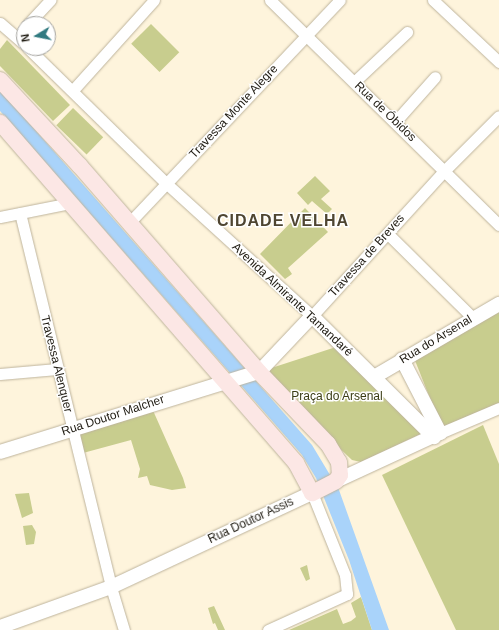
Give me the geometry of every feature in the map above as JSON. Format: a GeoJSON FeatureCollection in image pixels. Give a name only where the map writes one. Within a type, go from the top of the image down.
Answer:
{"type":"FeatureCollection","features":[{"type":"Feature","properties":{"kind":"main road"},"geometry":{"type":"LineString","coordinates":[[0,80],[80,166],[256,373],[335,453],[340,468],[336,481]]}},
{"type":"Feature","properties":{"kind":"main road"},"geometry":{"type":"LineString","coordinates":[[0,123],[230,380],[296,463],[316,491]]}},
{"type":"Feature","properties":{"kind":"main road","name":"Rua Doutor Assis"},"geometry":{"type":"LineString","coordinates":[[316,491],[336,481]]}},
{"type":"Feature","properties":{"kind":"street"},"geometry":{"type":"LineString","coordinates":[[35,16],[50,0]]}},
{"type":"Feature","properties":{"kind":"street"},"geometry":{"type":"LineString","coordinates":[[73,90],[154,0]]}},
{"type":"Feature","properties":{"kind":"street","name":"Rua de Óbidos"},"geometry":{"type":"LineString","coordinates":[[270,0],[445,170],[499,225]]}},
{"type":"Feature","properties":{"kind":"street","name":"Travessa Monte Alegre"},"geometry":{"type":"LineString","coordinates":[[128,224],[340,0]]}},
{"type":"Feature","properties":{"kind":"street"},"geometry":{"type":"LineString","coordinates":[[433,0],[499,62]]}},
{"type":"Feature","properties":{"kind":"street"},"geometry":{"type":"LineString","coordinates":[[0,23],[16,37]]}},
{"type":"Feature","properties":{"kind":"street"},"geometry":{"type":"LineString","coordinates":[[354,82],[407,32]]}},
{"type":"Feature","properties":{"kind":"street","name":"Avenida Almirante Tamandaré"},"geometry":{"type":"LineString","coordinates":[[37,56],[73,90],[167,184],[312,316],[374,377],[437,435]]}},
{"type":"Feature","properties":{"kind":"street"},"geometry":{"type":"LineString","coordinates":[[395,122],[435,77]]}},
{"type":"Feature","properties":{"kind":"street","name":"Travessa de Breves"},"geometry":{"type":"LineString","coordinates":[[230,380],[256,373],[312,316],[445,170],[499,116]]}},
{"type":"Feature","properties":{"kind":"street"},"geometry":{"type":"LineString","coordinates":[[0,217],[70,203]]}},
{"type":"Feature","properties":{"kind":"street","name":"Travessa Alenquer"},"geometry":{"type":"LineString","coordinates":[[20,213],[56,369],[111,587],[124,630]]}},
{"type":"Feature","properties":{"kind":"street"},"geometry":{"type":"LineString","coordinates":[[388,234],[473,318]]}},
{"type":"Feature","properties":{"kind":"street","name":"Rua do Arsenal"},"geometry":{"type":"LineString","coordinates":[[374,377],[402,359],[499,304]]}},
{"type":"Feature","properties":{"kind":"street"},"geometry":{"type":"LineString","coordinates":[[402,359],[437,435]]}},
{"type":"Feature","properties":{"kind":"street"},"geometry":{"type":"LineString","coordinates":[[0,374],[56,369]]}},
{"type":"Feature","properties":{"kind":"street","name":"Rua Doutor Malcher"},"geometry":{"type":"LineString","coordinates":[[0,452],[230,380]]}},
{"type":"Feature","properties":{"kind":"street","name":"Rua Doutor Assis"},"geometry":{"type":"LineString","coordinates":[[336,481],[499,408]]}},
{"type":"Feature","properties":{"kind":"street"},"geometry":{"type":"LineString","coordinates":[[268,630],[347,594],[345,575],[316,491]]}},
{"type":"Feature","properties":{"kind":"street","name":"Rua Doutor Assis"},"geometry":{"type":"LineString","coordinates":[[2,625],[111,587],[316,491]]}},
{"type":"Feature","properties":{"kind":"green space"},"geometry":{"type":"Polygon","coordinates":[[[151,24],[179,52],[159,72],[131,44],[151,24]]]}},
{"type":"Feature","properties":{"kind":"green space"},"geometry":{"type":"Polygon","coordinates":[[[7,40],[16,49],[16,56],[23,56],[70,105],[53,121],[0,66],[0,49],[7,40]]]}},
{"type":"Feature","properties":{"kind":"green space"},"geometry":{"type":"Polygon","coordinates":[[[73,108],[103,137],[87,154],[56,125],[73,108]]]}},
{"type":"Feature","properties":{"kind":"green space"},"geometry":{"type":"Polygon","coordinates":[[[315,176],[330,191],[321,199],[332,209],[327,214],[312,201],[308,205],[297,193],[315,176]]]}},
{"type":"Feature","properties":{"kind":"green space"},"geometry":{"type":"Polygon","coordinates":[[[305,208],[328,232],[288,268],[292,274],[285,279],[260,254],[305,208]]]}},
{"type":"Feature","properties":{"kind":"green space"},"geometry":{"type":"Polygon","coordinates":[[[499,308],[499,405],[443,431],[414,358],[499,308]]]}},
{"type":"Feature","properties":{"kind":"green space","name":"Praça do Arsenal"},"geometry":{"type":"Polygon","coordinates":[[[336,347],[425,432],[361,462],[352,460],[259,372],[336,347]]]}},
{"type":"Feature","properties":{"kind":"green space"},"geometry":{"type":"Polygon","coordinates":[[[151,406],[186,488],[172,490],[150,485],[147,476],[138,478],[140,469],[131,440],[83,453],[77,429],[151,406]]]}},
{"type":"Feature","properties":{"kind":"green space"},"geometry":{"type":"Polygon","coordinates":[[[483,425],[499,464],[499,630],[456,630],[382,475],[483,425]]]}},
{"type":"Feature","properties":{"kind":"green space"},"geometry":{"type":"Polygon","coordinates":[[[29,493],[33,513],[22,518],[15,494],[29,493]]]}},
{"type":"Feature","properties":{"kind":"green space"},"geometry":{"type":"Polygon","coordinates":[[[32,525],[36,532],[34,544],[26,545],[23,526],[32,525]]]}},
{"type":"Feature","properties":{"kind":"green space"},"geometry":{"type":"Polygon","coordinates":[[[307,565],[310,579],[306,581],[300,568],[307,565]]]}},
{"type":"Feature","properties":{"kind":"green space"},"geometry":{"type":"Polygon","coordinates":[[[361,597],[372,630],[289,630],[337,609],[343,624],[351,621],[356,617],[351,603],[361,597]]]}},
{"type":"Feature","properties":{"kind":"green space"},"geometry":{"type":"Polygon","coordinates":[[[214,606],[225,630],[218,630],[215,623],[213,624],[208,608],[214,606]]]}},
{"type":"Feature","properties":{"kind":"water"},"geometry":{"type":"Polygon","coordinates":[[[0,90],[312,445],[339,490],[389,630],[372,630],[349,560],[316,478],[302,455],[0,111],[0,90]]]}},
{"type":"Feature","properties":{"kind":"district","name":"CIDADE VELHA"},"geometry":{"type":"Point","coordinates":[283,221]}}]}
